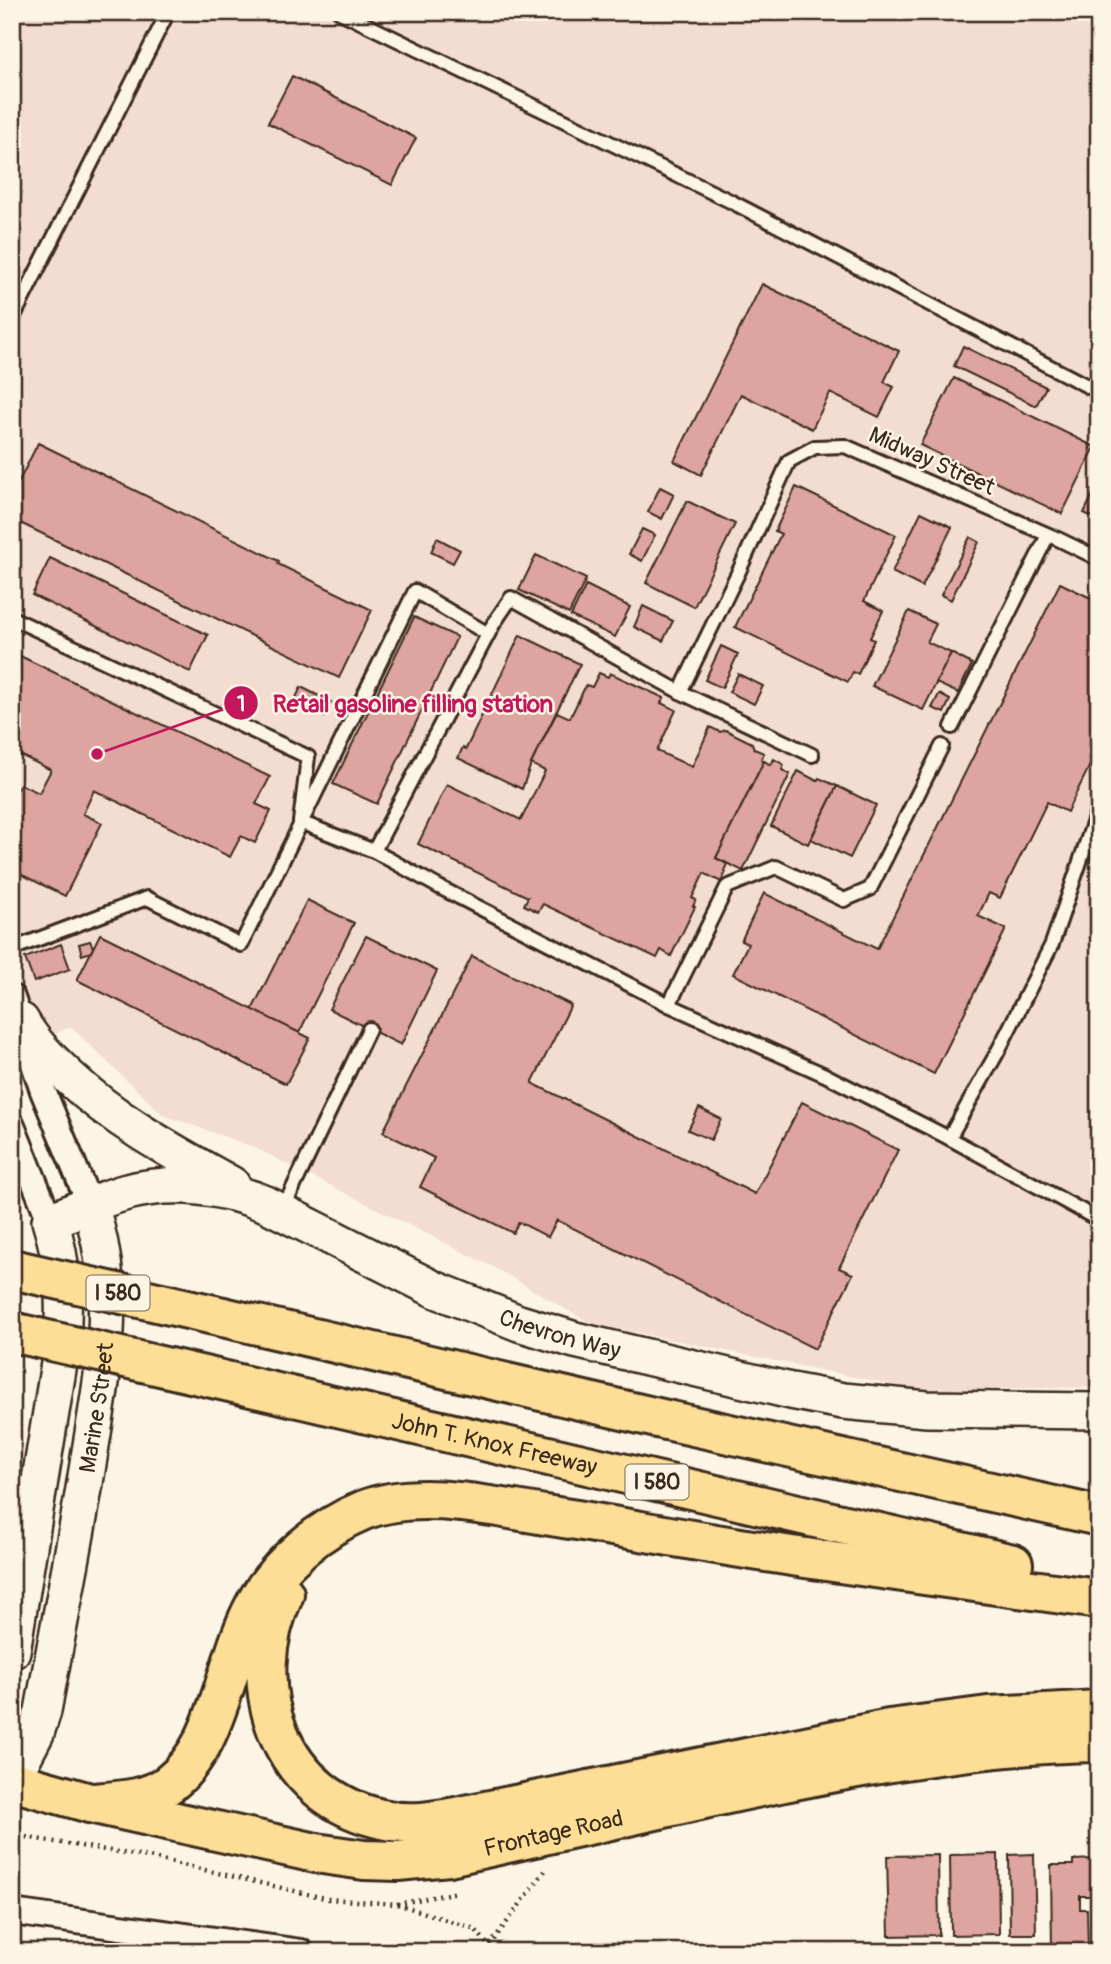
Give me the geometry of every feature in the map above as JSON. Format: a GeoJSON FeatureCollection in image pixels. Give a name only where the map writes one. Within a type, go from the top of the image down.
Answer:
{"type":"FeatureCollection","features":[{"type":"Feature","properties":{"kind":"main road","name":"I 580"},"geometry":{"type":"LineString","coordinates":[[12,1269],[666,1420],[1099,1516]]}},
{"type":"Feature","properties":{"kind":"main road","name":"John T. Knox Freeway"},"geometry":{"type":"LineString","coordinates":[[12,1332],[1099,1583]]}},
{"type":"Feature","properties":{"kind":"main road"},"geometry":{"type":"LineString","coordinates":[[90,1803],[118,1801],[154,1793],[184,1770],[198,1753],[208,1734],[245,1627],[268,1584],[287,1563],[337,1523],[391,1502],[438,1501],[591,1522],[766,1552],[1099,1599]]}},
{"type":"Feature","properties":{"kind":"main road"},"geometry":{"type":"LineString","coordinates":[[337,1523],[314,1546],[296,1572],[278,1607],[272,1624],[265,1665],[269,1709],[281,1741],[300,1770],[340,1803],[387,1820],[421,1822],[484,1812],[889,1729],[988,1716],[1099,1710]]}},
{"type":"Feature","properties":{"kind":"main road","name":"Frontage Road"},"geometry":{"type":"LineString","coordinates":[[12,1780],[90,1803],[316,1853],[365,1860],[398,1861],[449,1856],[781,1782],[900,1760],[1008,1747],[1099,1742]]}},
{"type":"Feature","properties":{"kind":"street","name":"Marine Street"},"geometry":{"type":"LineString","coordinates":[[12,1780],[36,1733],[43,1711],[83,1497],[107,1325],[107,1296],[99,1233],[43,1091],[17,1009]]}},
{"type":"Feature","properties":{"kind":"street"},"geometry":{"type":"LineString","coordinates":[[17,1009],[29,1034],[44,1054],[103,1107],[142,1133],[274,1208]]}},
{"type":"Feature","properties":{"kind":"street","name":"Marine Street"},"geometry":{"type":"LineString","coordinates":[[12,1126],[50,1221],[62,1265],[65,1295],[61,1351],[12,1651]]}},
{"type":"Feature","properties":{"kind":"street","name":"Chevron Way"},"geometry":{"type":"LineString","coordinates":[[50,1221],[128,1191],[164,1185],[220,1189],[252,1198],[274,1208],[434,1289],[519,1323],[575,1340],[843,1401],[927,1409],[1099,1411]]}},
{"type":"Feature","properties":{"kind":"street"},"geometry":{"type":"LineString","coordinates":[[12,1912],[301,1952]]}},
{"type":"Feature","properties":{"kind":"lane"},"geometry":{"type":"LineString","coordinates":[[12,320],[168,12]]}},
{"type":"Feature","properties":{"kind":"lane"},"geometry":{"type":"LineString","coordinates":[[340,12],[730,201],[1099,392]]}},
{"type":"Feature","properties":{"kind":"lane","name":"Midway Street"},"geometry":{"type":"LineString","coordinates":[[680,692],[789,461],[815,447],[845,446],[1099,559]]}},
{"type":"Feature","properties":{"kind":"lane"},"geometry":{"type":"LineString","coordinates":[[952,727],[1048,535]]}},
{"type":"Feature","properties":{"kind":"lane"},"geometry":{"type":"LineString","coordinates":[[12,949],[147,898],[241,945],[415,591],[488,634]]}},
{"type":"Feature","properties":{"kind":"lane"},"geometry":{"type":"LineString","coordinates":[[374,851],[488,634],[511,597],[680,692],[812,755]]}},
{"type":"Feature","properties":{"kind":"lane"},"geometry":{"type":"LineString","coordinates":[[12,618],[308,757],[300,822]]}},
{"type":"Feature","properties":{"kind":"lane"},"geometry":{"type":"LineString","coordinates":[[668,1005],[727,887],[776,867],[844,900],[870,889],[942,746]]}},
{"type":"Feature","properties":{"kind":"lane"},"geometry":{"type":"LineString","coordinates":[[949,1138],[1052,944],[1099,806]]}},
{"type":"Feature","properties":{"kind":"lane"},"geometry":{"type":"LineString","coordinates":[[300,822],[374,851],[668,1005],[825,1075],[949,1138],[1099,1220]]}},
{"type":"Feature","properties":{"kind":"lane"},"geometry":{"type":"LineString","coordinates":[[274,1208],[369,1030]]}},
{"type":"Feature","properties":{"kind":"path"},"geometry":{"type":"LineString","coordinates":[[12,1835],[149,1857],[328,1899],[397,1905],[475,1929],[489,1949],[545,1871]]}},
{"type":"Feature","properties":{"kind":"shaded area"},"geometry":{"type":"Polygon","coordinates":[[[12,12],[1099,12],[1099,1387],[918,1390],[590,1323],[495,1268],[251,1146],[163,1115],[71,1027],[12,1052],[12,12]]]}},
{"type":"Feature","properties":{"kind":"building"},"geometry":{"type":"Polygon","coordinates":[[[292,76],[416,138],[392,185],[268,123],[292,76]]]}},
{"type":"Feature","properties":{"kind":"building"},"geometry":{"type":"Polygon","coordinates":[[[762,284],[899,351],[884,382],[894,387],[879,417],[830,393],[812,429],[741,394],[701,475],[674,461],[762,284]]]}},
{"type":"Feature","properties":{"kind":"building"},"geometry":{"type":"Polygon","coordinates":[[[963,346],[1046,387],[1036,406],[954,366],[963,346]]]}},
{"type":"Feature","properties":{"kind":"building"},"geometry":{"type":"Polygon","coordinates":[[[954,378],[1095,447],[1062,514],[920,445],[954,378]]]}},
{"type":"Feature","properties":{"kind":"building"},"geometry":{"type":"Polygon","coordinates":[[[38,443],[279,561],[278,564],[372,610],[339,678],[12,519],[12,495],[38,443]]]}},
{"type":"Feature","properties":{"kind":"building"},"geometry":{"type":"Polygon","coordinates":[[[1099,482],[1099,520],[1084,513],[1099,482]]]}},
{"type":"Feature","properties":{"kind":"building"},"geometry":{"type":"Polygon","coordinates":[[[660,487],[674,494],[662,519],[648,512],[660,487]]]}},
{"type":"Feature","properties":{"kind":"building"},"geometry":{"type":"Polygon","coordinates":[[[796,487],[896,535],[864,601],[883,611],[870,638],[874,640],[858,674],[853,672],[848,682],[735,627],[781,534],[775,531],[796,487]]]}},
{"type":"Feature","properties":{"kind":"building"},"geometry":{"type":"Polygon","coordinates":[[[687,501],[735,524],[694,607],[646,583],[687,501]]]}},
{"type":"Feature","properties":{"kind":"building"},"geometry":{"type":"Polygon","coordinates":[[[921,512],[952,527],[922,587],[892,572],[921,512]]]}},
{"type":"Feature","properties":{"kind":"building"},"geometry":{"type":"Polygon","coordinates":[[[642,529],[655,535],[642,561],[629,554],[642,529]]]}},
{"type":"Feature","properties":{"kind":"building"},"geometry":{"type":"Polygon","coordinates":[[[970,537],[979,542],[951,600],[941,595],[970,537]]]}},
{"type":"Feature","properties":{"kind":"building"},"geometry":{"type":"Polygon","coordinates":[[[437,538],[460,550],[453,563],[431,552],[437,538]]]}},
{"type":"Feature","properties":{"kind":"building"},"geometry":{"type":"Polygon","coordinates":[[[536,555],[586,579],[569,614],[519,590],[536,555]]]}},
{"type":"Feature","properties":{"kind":"building"},"geometry":{"type":"Polygon","coordinates":[[[50,558],[208,635],[190,672],[32,595],[50,558]]]}},
{"type":"Feature","properties":{"kind":"building"},"geometry":{"type":"Polygon","coordinates":[[[1060,583],[1099,602],[1099,747],[1067,812],[1047,802],[1000,898],[989,893],[978,916],[1006,929],[934,1074],[733,974],[748,944],[741,941],[764,893],[877,949],[1060,583]]]}},
{"type":"Feature","properties":{"kind":"building"},"geometry":{"type":"Polygon","coordinates":[[[586,585],[630,607],[615,637],[571,616],[586,585]]]}},
{"type":"Feature","properties":{"kind":"building"},"geometry":{"type":"Polygon","coordinates":[[[643,606],[673,621],[663,641],[634,627],[643,606]]]}},
{"type":"Feature","properties":{"kind":"building"},"geometry":{"type":"Polygon","coordinates":[[[909,611],[936,624],[927,642],[951,653],[923,710],[872,686],[909,611]]]}},
{"type":"Feature","properties":{"kind":"building"},"geometry":{"type":"Polygon","coordinates":[[[414,617],[457,637],[377,804],[333,784],[414,617]]]}},
{"type":"Feature","properties":{"kind":"building"},"geometry":{"type":"Polygon","coordinates":[[[520,635],[580,664],[531,764],[522,789],[458,758],[463,747],[466,749],[520,635]]]}},
{"type":"Feature","properties":{"kind":"building"},"geometry":{"type":"Polygon","coordinates":[[[721,646],[738,654],[722,688],[705,680],[721,646]]]}},
{"type":"Feature","properties":{"kind":"building"},"geometry":{"type":"Polygon","coordinates":[[[12,652],[270,777],[256,804],[271,811],[255,843],[241,836],[230,857],[94,790],[83,814],[102,823],[65,896],[12,870],[12,800],[20,784],[39,793],[51,770],[12,751],[12,652]]]}},
{"type":"Feature","properties":{"kind":"building"},"geometry":{"type":"Polygon","coordinates":[[[951,653],[972,664],[958,693],[936,683],[951,653]]]}},
{"type":"Feature","properties":{"kind":"building"},"geometry":{"type":"Polygon","coordinates":[[[599,673],[608,677],[610,673],[664,698],[661,703],[676,710],[657,751],[692,767],[710,727],[720,732],[726,730],[752,743],[754,749],[764,753],[761,760],[764,761],[716,858],[727,864],[724,871],[726,872],[721,882],[704,873],[692,898],[696,900],[693,906],[695,907],[671,956],[661,950],[657,958],[543,904],[538,912],[524,905],[528,897],[418,844],[447,784],[521,820],[545,771],[531,764],[557,712],[570,718],[586,685],[592,687],[599,673]]]}},
{"type":"Feature","properties":{"kind":"building"},"geometry":{"type":"Polygon","coordinates":[[[738,674],[763,686],[754,704],[729,692],[738,674]]]}},
{"type":"Feature","properties":{"kind":"building"},"geometry":{"type":"Polygon","coordinates":[[[301,687],[331,702],[324,717],[294,702],[301,687]]]}},
{"type":"Feature","properties":{"kind":"building"},"geometry":{"type":"Polygon","coordinates":[[[939,694],[950,700],[944,713],[932,708],[939,694]]]}},
{"type":"Feature","properties":{"kind":"building"},"geometry":{"type":"Polygon","coordinates":[[[774,759],[784,765],[782,770],[790,774],[743,871],[716,858],[764,761],[771,765],[774,759]]]}},
{"type":"Feature","properties":{"kind":"building"},"geometry":{"type":"Polygon","coordinates":[[[798,771],[817,781],[819,778],[837,786],[808,844],[771,826],[798,771]]]}},
{"type":"Feature","properties":{"kind":"building"},"geometry":{"type":"Polygon","coordinates":[[[837,786],[876,805],[850,858],[811,839],[837,786]]]}},
{"type":"Feature","properties":{"kind":"building"},"geometry":{"type":"Polygon","coordinates":[[[307,900],[354,923],[299,1033],[252,1010],[307,900]]]}},
{"type":"Feature","properties":{"kind":"building"},"geometry":{"type":"Polygon","coordinates":[[[100,934],[310,1038],[286,1084],[77,980],[100,934]]]}},
{"type":"Feature","properties":{"kind":"building"},"geometry":{"type":"Polygon","coordinates":[[[366,936],[437,971],[401,1045],[329,1009],[366,936]]]}},
{"type":"Feature","properties":{"kind":"building"},"geometry":{"type":"Polygon","coordinates":[[[90,941],[93,947],[91,952],[82,955],[79,944],[90,941]]]}},
{"type":"Feature","properties":{"kind":"building"},"geometry":{"type":"Polygon","coordinates":[[[61,944],[70,969],[34,982],[25,958],[61,944]]]}},
{"type":"Feature","properties":{"kind":"building"},"geometry":{"type":"Polygon","coordinates":[[[472,956],[571,1005],[532,1083],[755,1194],[802,1102],[898,1150],[839,1268],[853,1274],[815,1349],[557,1220],[548,1237],[519,1222],[513,1233],[420,1187],[434,1158],[383,1132],[472,956]]]}},
{"type":"Feature","properties":{"kind":"building"},"geometry":{"type":"Polygon","coordinates":[[[699,1108],[721,1119],[711,1140],[688,1130],[699,1108]]]}},
{"type":"Feature","properties":{"kind":"building"},"geometry":{"type":"Polygon","coordinates":[[[998,1854],[999,1934],[951,1935],[950,1855],[998,1854]]]}},
{"type":"Feature","properties":{"kind":"building"},"geometry":{"type":"Polygon","coordinates":[[[1034,1854],[1036,1934],[1010,1934],[1009,1855],[1034,1854]]]}},
{"type":"Feature","properties":{"kind":"building"},"geometry":{"type":"Polygon","coordinates":[[[938,1855],[939,1935],[889,1936],[887,1856],[938,1855]]]}},
{"type":"Feature","properties":{"kind":"building"},"geometry":{"type":"Polygon","coordinates":[[[1095,1859],[1096,1896],[1080,1896],[1080,1909],[1087,1909],[1088,1952],[1052,1952],[1051,1865],[1073,1865],[1073,1860],[1095,1859]]]}},
{"type":"Feature","properties":{"kind":"place","name":"Retail gasoline filling station"},"geometry":{"type":"Point","coordinates":[97,754]}}]}
